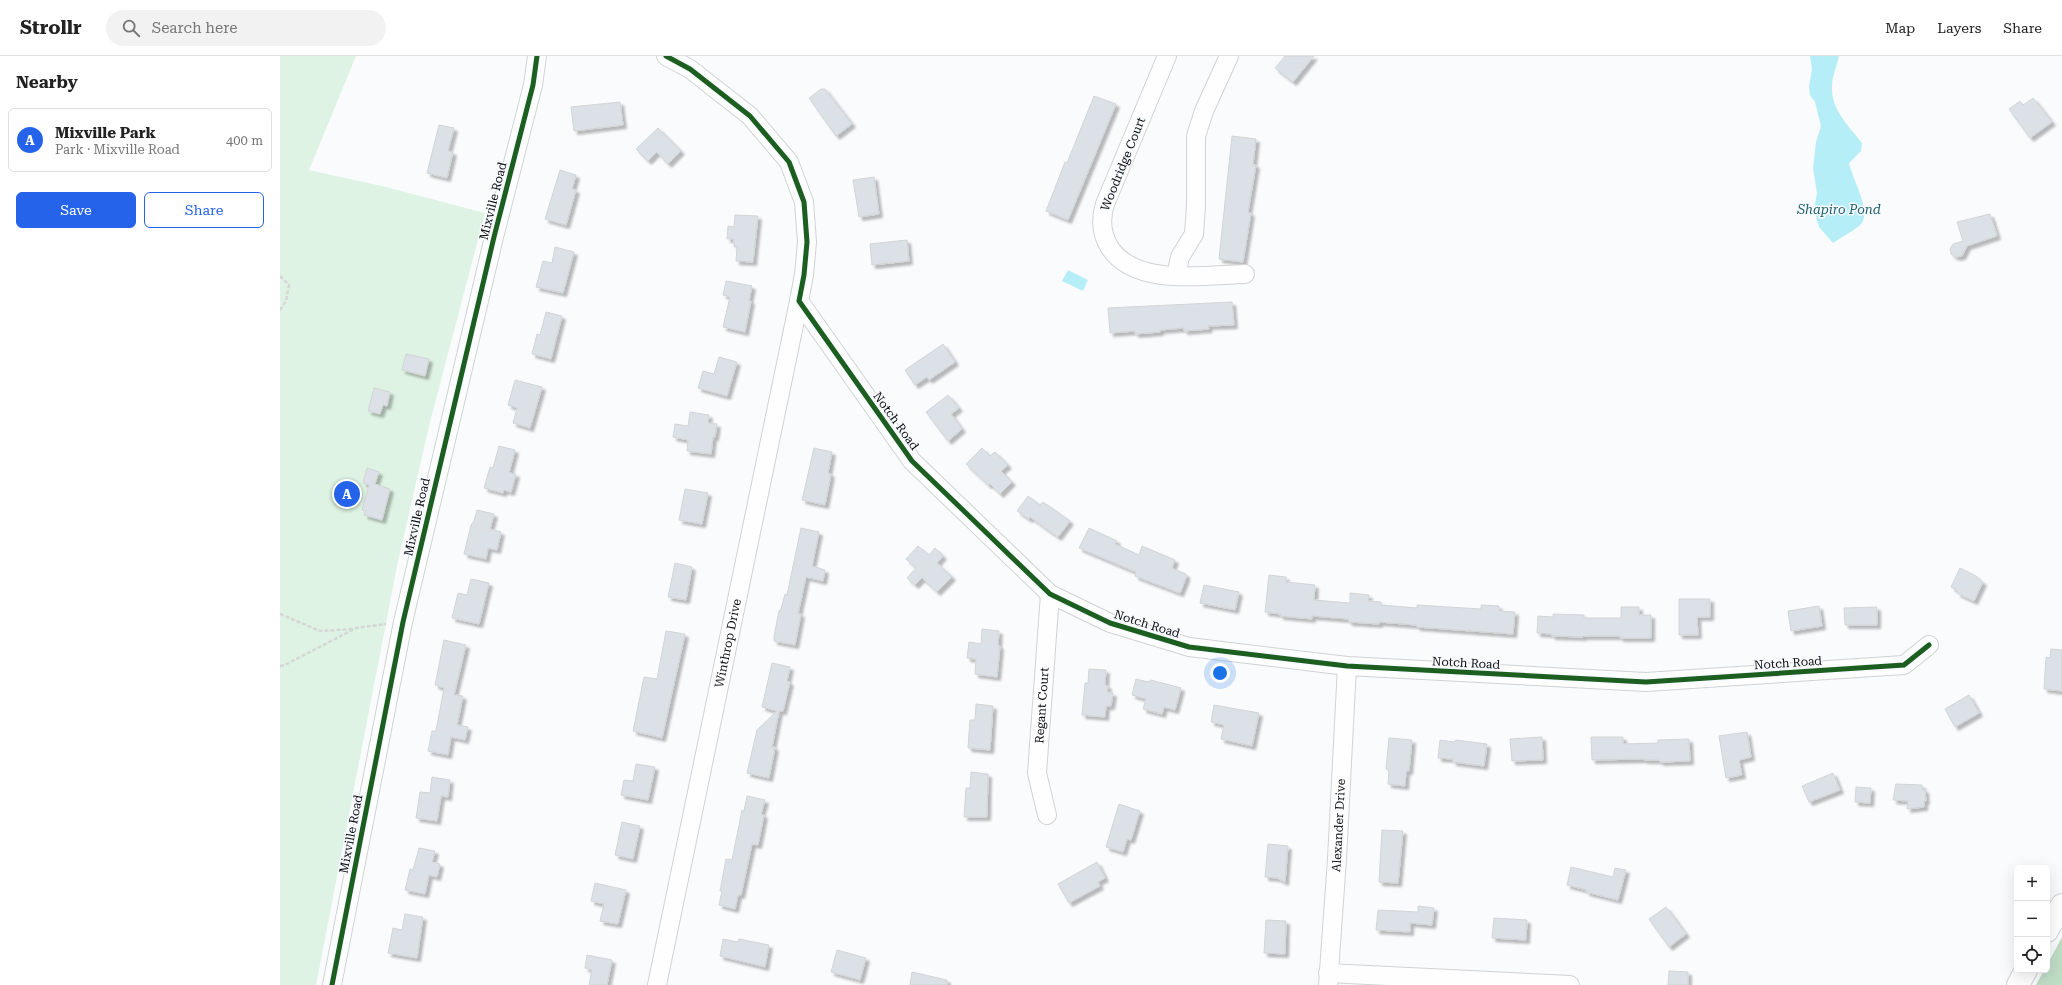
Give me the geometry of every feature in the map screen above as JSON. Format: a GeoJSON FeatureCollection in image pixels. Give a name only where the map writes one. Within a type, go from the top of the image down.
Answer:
{"type":"FeatureCollection","features":[{"type":"Feature","properties":{"kind":"main road"},"geometry":{"type":"LineString","coordinates":[[2050,926],[2062,905]]}},
{"type":"Feature","properties":{"kind":"main road"},"geometry":{"type":"LineString","coordinates":[[2018,985],[2024,973]]}},
{"type":"Feature","properties":{"kind":"street","name":"Mixville Road"},"geometry":{"type":"LineString","coordinates":[[332,985],[403,622],[494,237],[533,85],[537,56]]}},
{"type":"Feature","properties":{"kind":"street"},"geometry":{"type":"LineString","coordinates":[[666,56],[690,69],[750,116],[789,162],[804,202],[807,242],[804,275],[799,301]]}},
{"type":"Feature","properties":{"kind":"street","name":"Woodridge Court"},"geometry":{"type":"LineString","coordinates":[[1167,56],[1104,204],[1101,222],[1107,244],[1114,254],[1124,262],[1136,270],[1152,274],[1176,276],[1245,274]]}},
{"type":"Feature","properties":{"kind":"street"},"geometry":{"type":"LineString","coordinates":[[1176,276],[1180,257],[1194,234],[1196,205],[1196,136],[1204,111],[1229,56]]}},
{"type":"Feature","properties":{"kind":"street","name":"Notch Road"},"geometry":{"type":"LineString","coordinates":[[799,301],[912,461],[1050,594],[1110,623],[1189,647],[1347,666],[1646,682],[1904,665],[1929,646]]}},
{"type":"Feature","properties":{"kind":"street","name":"Winthrop Drive"},"geometry":{"type":"LineString","coordinates":[[657,985],[799,301]]}},
{"type":"Feature","properties":{"kind":"street","name":"Regant Court"},"geometry":{"type":"LineString","coordinates":[[1047,815],[1037,773],[1050,594]]}},
{"type":"Feature","properties":{"kind":"street","name":"Alexander Drive"},"geometry":{"type":"LineString","coordinates":[[1328,979],[1337,859],[1347,666]]}},
{"type":"Feature","properties":{"kind":"street"},"geometry":{"type":"LineString","coordinates":[[1328,979],[1570,985]]}},
{"type":"Feature","properties":{"kind":"path"},"geometry":{"type":"LineString","coordinates":[[280,276],[289,285],[286,301],[280,310]]}},
{"type":"Feature","properties":{"kind":"path"},"geometry":{"type":"LineString","coordinates":[[280,614],[320,631],[403,622]]}},
{"type":"Feature","properties":{"kind":"path"},"geometry":{"type":"LineString","coordinates":[[280,666],[285,665],[356,628]]}},
{"type":"Feature","properties":{"kind":"green space"},"geometry":{"type":"Polygon","coordinates":[[[280,56],[356,56],[309,170],[386,187],[485,213],[430,422],[397,566],[316,985],[280,985],[280,56]]]}},
{"type":"Feature","properties":{"kind":"green space"},"geometry":{"type":"Polygon","coordinates":[[[2062,937],[2062,985],[2036,985],[2042,973],[2050,973],[2050,959],[2062,937]]]}},
{"type":"Feature","properties":{"kind":"water","name":"Shapiro Pond"},"geometry":{"type":"Polygon","coordinates":[[[1810,56],[1839,56],[1832,82],[1832,95],[1841,117],[1862,143],[1861,151],[1849,163],[1863,202],[1864,217],[1860,225],[1833,243],[1819,227],[1814,210],[1817,193],[1813,168],[1816,142],[1821,126],[1815,102],[1810,95],[1809,86],[1812,69],[1810,56]]]}},
{"type":"Feature","properties":{"kind":"water"},"geometry":{"type":"Polygon","coordinates":[[[1068,270],[1088,280],[1083,291],[1062,281],[1068,270]]]}},
{"type":"Feature","properties":{"kind":"building"},"geometry":{"type":"Polygon","coordinates":[[[1285,56],[1314,56],[1293,82],[1275,68],[1285,56]]]}},
{"type":"Feature","properties":{"kind":"building"},"geometry":{"type":"Polygon","coordinates":[[[821,89],[825,89],[852,124],[836,136],[809,98],[821,89]]]}},
{"type":"Feature","properties":{"kind":"building"},"geometry":{"type":"Polygon","coordinates":[[[1094,96],[1116,104],[1068,220],[1046,211],[1065,162],[1067,163],[1094,96]]]}},
{"type":"Feature","properties":{"kind":"building"},"geometry":{"type":"Polygon","coordinates":[[[2033,98],[2052,122],[2030,138],[2009,109],[2020,101],[2023,105],[2033,98]]]}},
{"type":"Feature","properties":{"kind":"building"},"geometry":{"type":"Polygon","coordinates":[[[620,102],[623,125],[574,131],[571,107],[620,102]]]}},
{"type":"Feature","properties":{"kind":"building"},"geometry":{"type":"Polygon","coordinates":[[[439,125],[454,128],[448,151],[453,152],[447,178],[427,173],[439,125]]]}},
{"type":"Feature","properties":{"kind":"building"},"geometry":{"type":"Polygon","coordinates":[[[658,128],[681,151],[668,164],[657,152],[648,161],[636,149],[658,128]]]}},
{"type":"Feature","properties":{"kind":"building"},"geometry":{"type":"Polygon","coordinates":[[[1232,136],[1256,139],[1253,164],[1256,165],[1248,212],[1251,213],[1243,262],[1219,259],[1232,136]]]}},
{"type":"Feature","properties":{"kind":"building"},"geometry":{"type":"Polygon","coordinates":[[[560,170],[576,175],[572,189],[576,190],[566,225],[545,219],[560,170]]]}},
{"type":"Feature","properties":{"kind":"building"},"geometry":{"type":"Polygon","coordinates":[[[874,177],[879,214],[859,217],[853,180],[874,177]]]}},
{"type":"Feature","properties":{"kind":"building"},"geometry":{"type":"Polygon","coordinates":[[[1990,214],[1997,236],[1967,246],[1962,256],[1956,257],[1951,254],[1950,249],[1953,244],[1963,241],[1957,222],[1990,214]]]}},
{"type":"Feature","properties":{"kind":"building"},"geometry":{"type":"Polygon","coordinates":[[[735,215],[758,216],[753,262],[736,261],[737,247],[734,247],[734,239],[727,239],[728,226],[734,227],[735,215]]]}},
{"type":"Feature","properties":{"kind":"building"},"geometry":{"type":"Polygon","coordinates":[[[907,240],[909,261],[872,265],[870,244],[907,240]]]}},
{"type":"Feature","properties":{"kind":"building"},"geometry":{"type":"Polygon","coordinates":[[[555,247],[574,252],[563,293],[536,287],[543,261],[552,263],[555,247]]]}},
{"type":"Feature","properties":{"kind":"building"},"geometry":{"type":"Polygon","coordinates":[[[726,281],[752,286],[749,301],[751,301],[745,332],[723,327],[730,297],[723,295],[726,281]]]}},
{"type":"Feature","properties":{"kind":"building"},"geometry":{"type":"Polygon","coordinates":[[[1232,302],[1234,325],[1208,326],[1209,329],[1184,331],[1184,328],[1135,334],[1135,331],[1110,333],[1108,308],[1232,302]]]}},
{"type":"Feature","properties":{"kind":"building"},"geometry":{"type":"Polygon","coordinates":[[[546,312],[562,316],[551,359],[532,354],[537,334],[540,335],[546,312]]]}},
{"type":"Feature","properties":{"kind":"building"},"geometry":{"type":"Polygon","coordinates":[[[943,344],[955,362],[929,380],[927,377],[915,385],[905,370],[943,344]]]}},
{"type":"Feature","properties":{"kind":"building"},"geometry":{"type":"Polygon","coordinates":[[[406,354],[429,359],[425,376],[402,370],[406,354]]]}},
{"type":"Feature","properties":{"kind":"building"},"geometry":{"type":"Polygon","coordinates":[[[719,357],[737,362],[727,396],[698,388],[703,371],[714,374],[719,357]]]}},
{"type":"Feature","properties":{"kind":"building"},"geometry":{"type":"Polygon","coordinates":[[[515,380],[542,387],[530,428],[513,423],[517,408],[508,405],[515,380]]]}},
{"type":"Feature","properties":{"kind":"building"},"geometry":{"type":"Polygon","coordinates":[[[374,388],[390,392],[387,406],[383,405],[380,414],[368,411],[374,388]]]}},
{"type":"Feature","properties":{"kind":"building"},"geometry":{"type":"Polygon","coordinates":[[[948,395],[959,408],[951,414],[962,429],[948,441],[926,412],[948,395]]]}},
{"type":"Feature","properties":{"kind":"building"},"geometry":{"type":"Polygon","coordinates":[[[690,412],[709,415],[708,423],[717,424],[715,437],[713,437],[711,454],[687,451],[688,440],[673,437],[675,424],[688,426],[690,412]]]}},
{"type":"Feature","properties":{"kind":"building"},"geometry":{"type":"Polygon","coordinates":[[[499,446],[515,450],[509,473],[516,474],[511,492],[504,490],[503,493],[484,488],[490,467],[493,468],[499,446]]]}},
{"type":"Feature","properties":{"kind":"building"},"geometry":{"type":"Polygon","coordinates":[[[814,448],[832,452],[828,473],[831,474],[825,505],[802,500],[814,448]]]}},
{"type":"Feature","properties":{"kind":"building"},"geometry":{"type":"Polygon","coordinates":[[[982,448],[990,456],[995,452],[1008,465],[1001,471],[1012,482],[1000,494],[966,464],[982,448]]]}},
{"type":"Feature","properties":{"kind":"building"},"geometry":{"type":"Polygon","coordinates":[[[367,468],[379,472],[375,484],[390,489],[382,520],[364,515],[366,511],[362,510],[369,485],[363,483],[367,468]]]}},
{"type":"Feature","properties":{"kind":"building"},"geometry":{"type":"Polygon","coordinates":[[[685,489],[708,493],[702,524],[679,520],[685,489]]]}},
{"type":"Feature","properties":{"kind":"building"},"geometry":{"type":"Polygon","coordinates":[[[1028,496],[1040,505],[1043,502],[1070,521],[1058,537],[1030,517],[1029,519],[1017,511],[1028,496]]]}},
{"type":"Feature","properties":{"kind":"building"},"geometry":{"type":"Polygon","coordinates":[[[477,510],[494,514],[490,529],[501,532],[497,550],[488,548],[486,559],[464,554],[471,525],[474,521],[477,510]]]}},
{"type":"Feature","properties":{"kind":"building"},"geometry":{"type":"Polygon","coordinates":[[[801,528],[819,532],[812,566],[825,570],[823,581],[806,577],[798,614],[801,614],[795,645],[774,641],[774,636],[779,611],[781,609],[785,594],[787,595],[801,528]]]}},
{"type":"Feature","properties":{"kind":"building"},"geometry":{"type":"Polygon","coordinates":[[[1089,528],[1117,541],[1115,544],[1139,555],[1142,546],[1175,560],[1172,568],[1186,574],[1186,578],[1180,593],[1135,576],[1136,572],[1079,548],[1089,528]]]}},
{"type":"Feature","properties":{"kind":"building"},"geometry":{"type":"Polygon","coordinates":[[[918,546],[929,555],[935,548],[943,556],[937,563],[952,577],[937,592],[922,578],[915,585],[907,578],[916,568],[906,559],[918,546]]]}},
{"type":"Feature","properties":{"kind":"building"},"geometry":{"type":"Polygon","coordinates":[[[675,563],[692,567],[686,600],[668,597],[675,563]]]}},
{"type":"Feature","properties":{"kind":"building"},"geometry":{"type":"Polygon","coordinates":[[[1960,568],[1976,576],[1983,582],[1974,601],[1957,593],[1958,591],[1951,587],[1960,568]]]}},
{"type":"Feature","properties":{"kind":"building"},"geometry":{"type":"Polygon","coordinates":[[[1269,575],[1286,577],[1286,582],[1315,585],[1314,600],[1350,603],[1350,593],[1369,595],[1368,601],[1381,602],[1381,605],[1417,608],[1417,605],[1481,609],[1481,605],[1499,606],[1499,611],[1515,612],[1513,634],[1417,627],[1416,625],[1379,622],[1379,624],[1349,622],[1348,619],[1312,616],[1312,619],[1280,616],[1281,614],[1265,612],[1269,575]]]}},
{"type":"Feature","properties":{"kind":"building"},"geometry":{"type":"Polygon","coordinates":[[[471,579],[489,583],[479,624],[452,618],[458,593],[467,595],[471,579]]]}},
{"type":"Feature","properties":{"kind":"building"},"geometry":{"type":"Polygon","coordinates":[[[1204,585],[1239,592],[1235,610],[1200,603],[1204,585]]]}},
{"type":"Feature","properties":{"kind":"building"},"geometry":{"type":"Polygon","coordinates":[[[1679,599],[1710,599],[1710,617],[1697,617],[1698,635],[1679,635],[1679,599]]]}},
{"type":"Feature","properties":{"kind":"building"},"geometry":{"type":"Polygon","coordinates":[[[1819,606],[1822,626],[1791,631],[1788,611],[1819,606]]]}},
{"type":"Feature","properties":{"kind":"building"},"geometry":{"type":"Polygon","coordinates":[[[1621,607],[1639,607],[1639,615],[1651,615],[1651,638],[1620,638],[1620,636],[1552,636],[1552,634],[1537,633],[1538,616],[1553,617],[1553,614],[1584,615],[1584,618],[1621,618],[1621,607]]]}},
{"type":"Feature","properties":{"kind":"building"},"geometry":{"type":"Polygon","coordinates":[[[1877,607],[1877,625],[1845,625],[1844,608],[1877,607]]]}},
{"type":"Feature","properties":{"kind":"building"},"geometry":{"type":"Polygon","coordinates":[[[982,629],[999,631],[998,645],[1000,646],[997,677],[975,674],[976,659],[967,658],[969,642],[981,644],[982,629]]]}},
{"type":"Feature","properties":{"kind":"building"},"geometry":{"type":"Polygon","coordinates":[[[666,631],[685,634],[662,738],[633,731],[644,677],[657,679],[666,631]]]}},
{"type":"Feature","properties":{"kind":"building"},"geometry":{"type":"Polygon","coordinates":[[[444,640],[466,645],[454,695],[463,696],[457,725],[468,727],[465,740],[451,737],[448,755],[428,751],[432,731],[436,731],[444,688],[435,685],[444,640]]]}},
{"type":"Feature","properties":{"kind":"building"},"geometry":{"type":"Polygon","coordinates":[[[2051,649],[2062,650],[2062,691],[2044,689],[2046,657],[2050,658],[2051,649]]]}},
{"type":"Feature","properties":{"kind":"building"},"geometry":{"type":"Polygon","coordinates":[[[772,663],[790,667],[787,681],[790,682],[783,711],[779,711],[772,747],[775,747],[769,778],[747,773],[757,730],[777,711],[762,707],[772,663]]]}},
{"type":"Feature","properties":{"kind":"building"},"geometry":{"type":"Polygon","coordinates":[[[1089,669],[1106,670],[1105,685],[1108,686],[1107,692],[1113,693],[1111,706],[1106,706],[1105,717],[1082,715],[1085,683],[1088,683],[1089,669]]]}},
{"type":"Feature","properties":{"kind":"building"},"geometry":{"type":"Polygon","coordinates":[[[1136,679],[1148,682],[1151,680],[1181,688],[1175,710],[1164,707],[1162,714],[1143,709],[1146,699],[1132,695],[1136,679]]]}},
{"type":"Feature","properties":{"kind":"building"},"geometry":{"type":"Polygon","coordinates":[[[1969,695],[1979,713],[1955,727],[1945,709],[1969,695]]]}},
{"type":"Feature","properties":{"kind":"building"},"geometry":{"type":"Polygon","coordinates":[[[976,704],[993,706],[990,750],[968,748],[970,720],[975,720],[976,704]]]}},
{"type":"Feature","properties":{"kind":"building"},"geometry":{"type":"Polygon","coordinates":[[[1214,705],[1259,713],[1252,746],[1221,739],[1224,725],[1211,722],[1214,705]]]}},
{"type":"Feature","properties":{"kind":"building"},"geometry":{"type":"Polygon","coordinates":[[[1747,732],[1751,757],[1739,760],[1742,775],[1726,778],[1719,736],[1747,732]]]}},
{"type":"Feature","properties":{"kind":"building"},"geometry":{"type":"Polygon","coordinates":[[[1542,737],[1543,760],[1512,761],[1510,739],[1542,737]]]}},
{"type":"Feature","properties":{"kind":"building"},"geometry":{"type":"Polygon","coordinates":[[[1591,737],[1623,737],[1623,744],[1658,743],[1658,740],[1689,739],[1690,761],[1661,762],[1658,760],[1644,759],[1592,760],[1591,737]]]}},
{"type":"Feature","properties":{"kind":"building"},"geometry":{"type":"Polygon","coordinates":[[[1389,738],[1412,740],[1409,771],[1406,771],[1405,786],[1388,784],[1389,771],[1386,769],[1389,738]]]}},
{"type":"Feature","properties":{"kind":"building"},"geometry":{"type":"Polygon","coordinates":[[[1440,740],[1454,742],[1456,740],[1487,744],[1484,766],[1453,762],[1453,759],[1438,758],[1440,740]]]}},
{"type":"Feature","properties":{"kind":"building"},"geometry":{"type":"Polygon","coordinates":[[[636,764],[655,767],[648,800],[621,795],[624,780],[633,781],[636,764]]]}},
{"type":"Feature","properties":{"kind":"building"},"geometry":{"type":"Polygon","coordinates":[[[971,772],[988,774],[987,817],[964,817],[966,788],[970,788],[971,772]]]}},
{"type":"Feature","properties":{"kind":"building"},"geometry":{"type":"Polygon","coordinates":[[[1833,773],[1840,790],[1809,802],[1802,786],[1833,773]]]}},
{"type":"Feature","properties":{"kind":"building"},"geometry":{"type":"Polygon","coordinates":[[[432,777],[450,780],[448,797],[441,796],[437,821],[416,818],[420,792],[430,793],[432,777]]]}},
{"type":"Feature","properties":{"kind":"building"},"geometry":{"type":"Polygon","coordinates":[[[1896,784],[1922,785],[1922,789],[1925,790],[1926,801],[1924,801],[1924,807],[1907,809],[1908,801],[1893,800],[1896,784]]]}},
{"type":"Feature","properties":{"kind":"building"},"geometry":{"type":"Polygon","coordinates":[[[1856,787],[1871,788],[1870,803],[1855,802],[1856,787]]]}},
{"type":"Feature","properties":{"kind":"building"},"geometry":{"type":"Polygon","coordinates":[[[747,796],[765,800],[761,814],[764,815],[758,845],[752,844],[741,895],[738,895],[735,909],[719,905],[722,891],[720,891],[726,859],[732,860],[742,810],[744,811],[747,796]]]}},
{"type":"Feature","properties":{"kind":"building"},"geometry":{"type":"Polygon","coordinates":[[[1119,804],[1140,811],[1131,840],[1127,839],[1123,852],[1106,847],[1119,804]]]}},
{"type":"Feature","properties":{"kind":"building"},"geometry":{"type":"Polygon","coordinates":[[[622,822],[640,826],[633,859],[615,855],[622,822]]]}},
{"type":"Feature","properties":{"kind":"building"},"geometry":{"type":"Polygon","coordinates":[[[1382,830],[1403,831],[1398,883],[1379,882],[1382,830]]]}},
{"type":"Feature","properties":{"kind":"building"},"geometry":{"type":"Polygon","coordinates":[[[1268,844],[1288,846],[1285,882],[1277,878],[1265,877],[1268,844]]]}},
{"type":"Feature","properties":{"kind":"building"},"geometry":{"type":"Polygon","coordinates":[[[419,848],[435,851],[432,862],[440,864],[437,877],[429,875],[425,894],[405,890],[410,869],[413,870],[419,848]]]}},
{"type":"Feature","properties":{"kind":"building"},"geometry":{"type":"Polygon","coordinates":[[[1097,862],[1105,878],[1098,882],[1100,886],[1069,903],[1058,884],[1097,862]]]}},
{"type":"Feature","properties":{"kind":"building"},"geometry":{"type":"Polygon","coordinates":[[[1571,867],[1613,877],[1615,868],[1626,870],[1618,900],[1586,892],[1587,890],[1567,885],[1571,867]]]}},
{"type":"Feature","properties":{"kind":"building"},"geometry":{"type":"Polygon","coordinates":[[[595,883],[626,890],[618,924],[600,921],[604,904],[591,901],[595,883]]]}},
{"type":"Feature","properties":{"kind":"building"},"geometry":{"type":"Polygon","coordinates":[[[1418,906],[1434,908],[1432,925],[1410,923],[1410,932],[1376,930],[1378,910],[1418,912],[1418,906]]]}},
{"type":"Feature","properties":{"kind":"building"},"geometry":{"type":"Polygon","coordinates":[[[1666,907],[1686,934],[1669,947],[1649,919],[1666,907]]]}},
{"type":"Feature","properties":{"kind":"building"},"geometry":{"type":"Polygon","coordinates":[[[405,914],[423,917],[417,958],[388,953],[393,928],[402,930],[405,914]]]}},
{"type":"Feature","properties":{"kind":"building"},"geometry":{"type":"Polygon","coordinates":[[[1494,918],[1527,920],[1526,940],[1492,938],[1494,918]]]}},
{"type":"Feature","properties":{"kind":"building"},"geometry":{"type":"Polygon","coordinates":[[[1266,920],[1286,921],[1285,954],[1264,953],[1266,920]]]}},
{"type":"Feature","properties":{"kind":"building"},"geometry":{"type":"Polygon","coordinates":[[[723,939],[738,942],[739,939],[769,945],[765,967],[720,956],[723,939]]]}},
{"type":"Feature","properties":{"kind":"building"},"geometry":{"type":"Polygon","coordinates":[[[837,950],[866,958],[860,980],[831,972],[837,950]]]}},
{"type":"Feature","properties":{"kind":"building"},"geometry":{"type":"Polygon","coordinates":[[[587,955],[612,960],[607,985],[589,985],[592,970],[585,968],[587,955]]]}},
{"type":"Feature","properties":{"kind":"building"},"geometry":{"type":"Polygon","coordinates":[[[1669,971],[1688,972],[1688,985],[1668,985],[1669,971]]]}},
{"type":"Feature","properties":{"kind":"building"},"geometry":{"type":"Polygon","coordinates":[[[912,972],[947,980],[947,985],[910,985],[912,972]]]}},
{"type":"Feature","properties":{"kind":"cycle path"},"geometry":{"type":"LineString","coordinates":[[332,985],[403,622],[494,237],[533,85],[537,56]]}},
{"type":"Feature","properties":{"kind":"cycle path"},"geometry":{"type":"LineString","coordinates":[[666,56],[690,69],[750,116],[789,162],[804,202],[807,242],[804,275],[799,301],[912,461],[1050,594],[1110,623],[1189,647],[1347,666],[1646,682],[1904,665],[1929,645]]}},
{"type":"Feature","properties":{"kind":"place","name":"Mixville Park"},"geometry":{"type":"Point","coordinates":[347,494]}}]}
